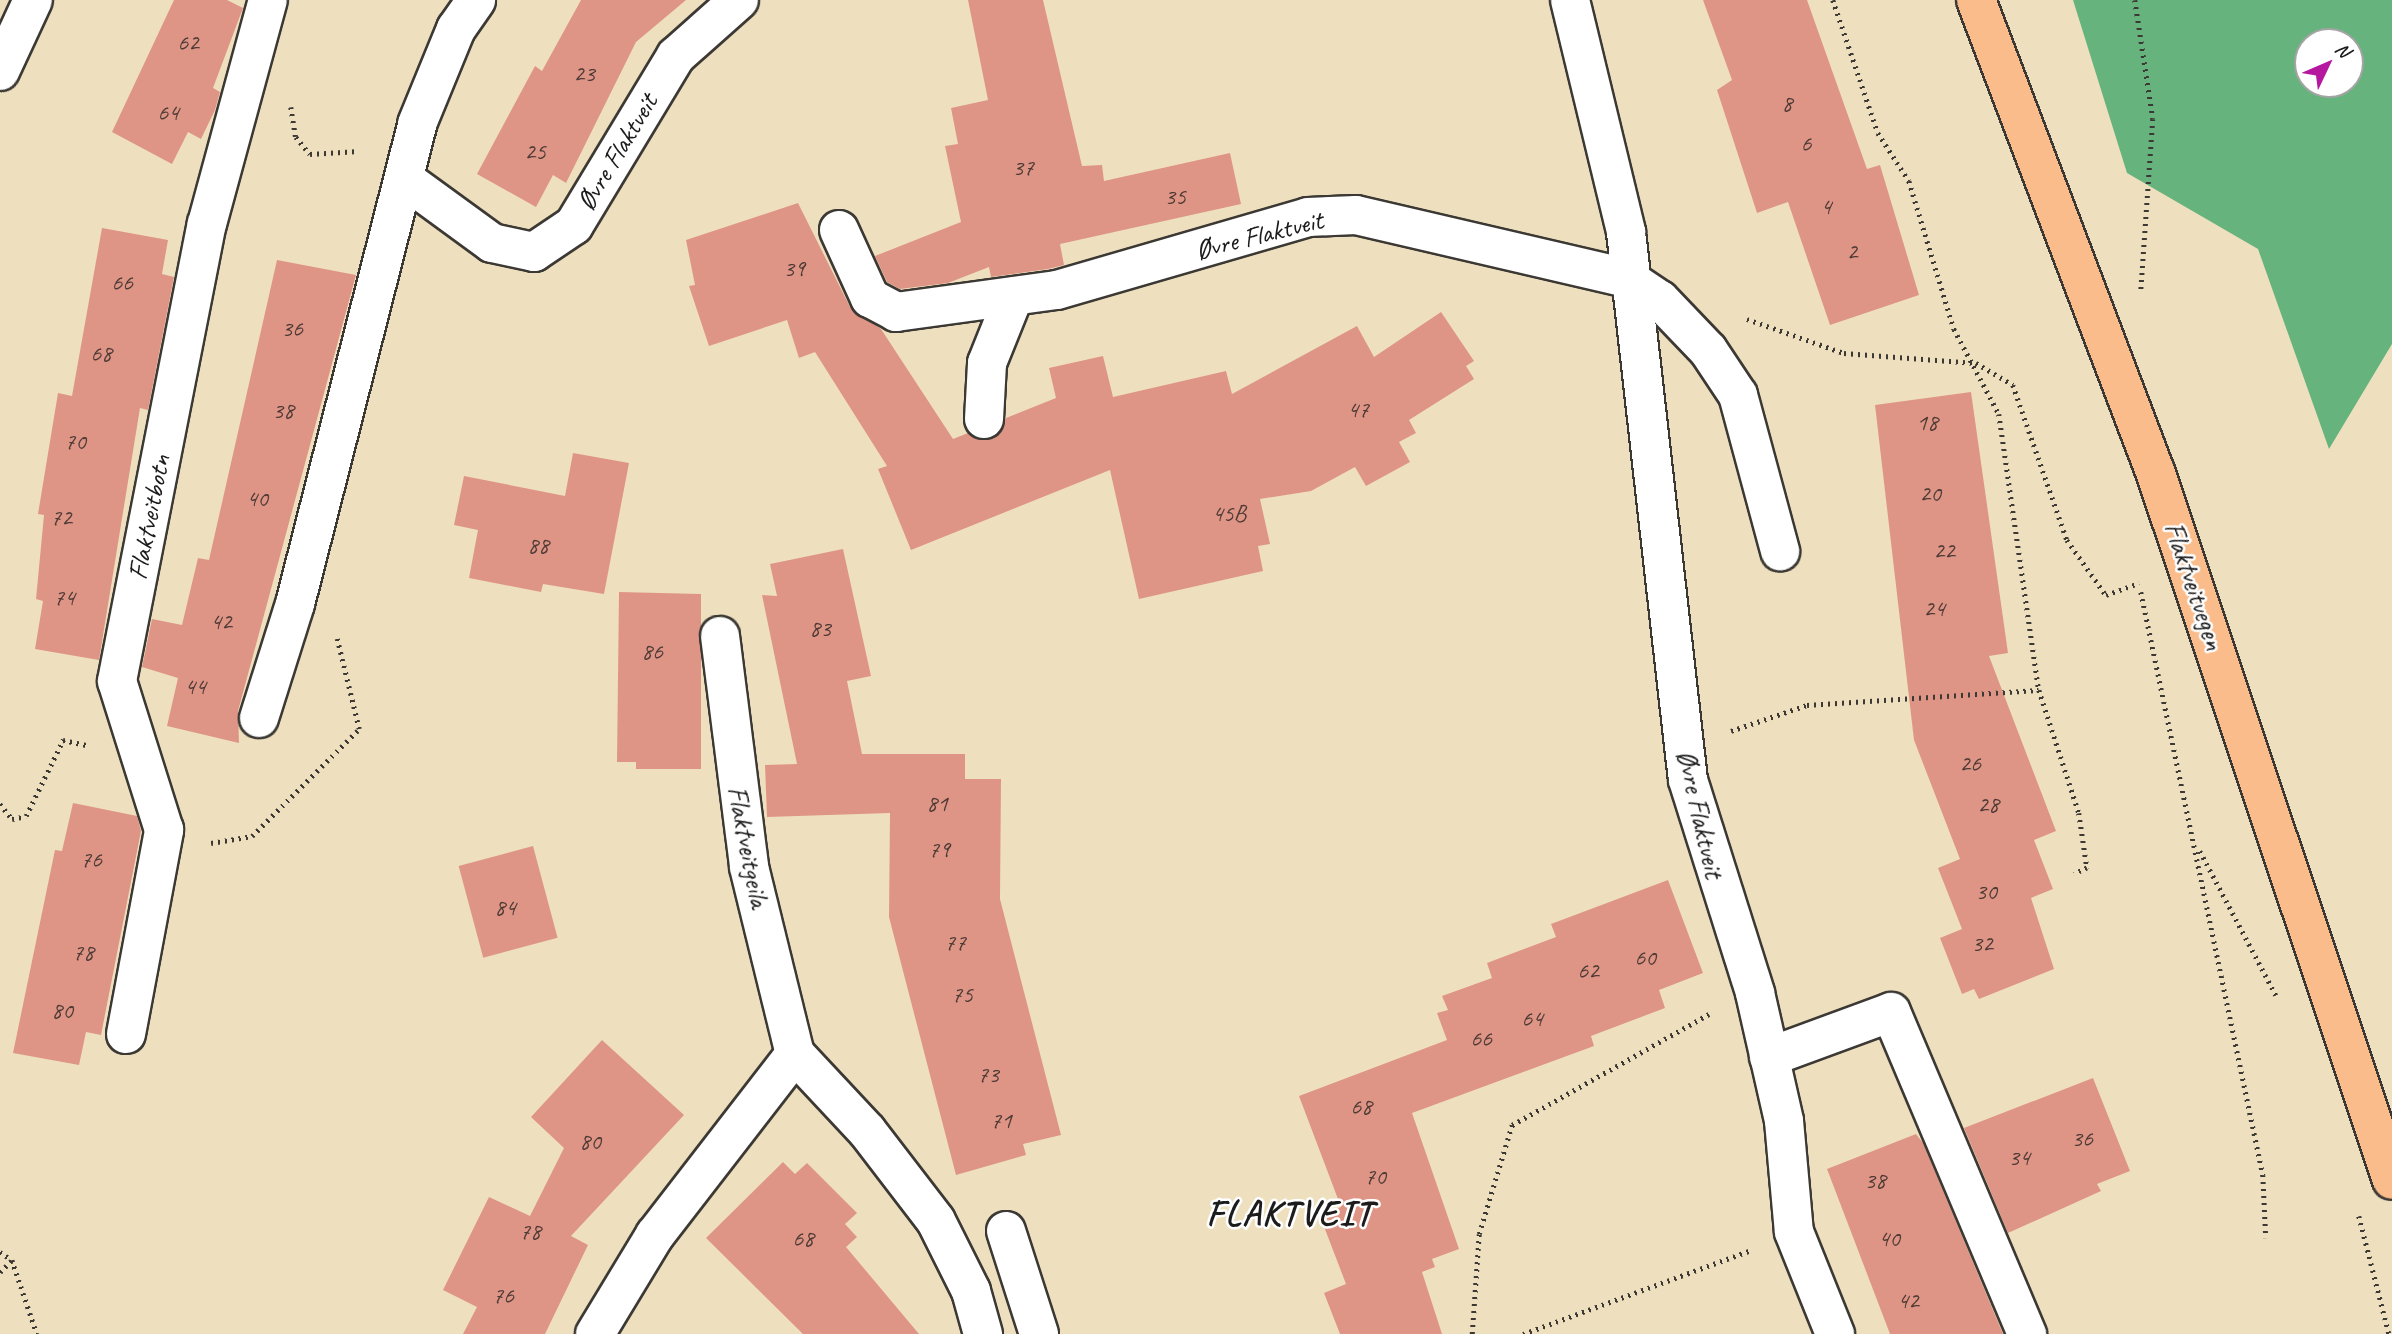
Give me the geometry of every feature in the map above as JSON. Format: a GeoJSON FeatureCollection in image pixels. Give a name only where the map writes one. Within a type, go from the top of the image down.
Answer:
{"type":"FeatureCollection","features":[{"type":"Feature","properties":{"kind":"main road","name":"Flaktveitvegen"},"geometry":{"type":"LineString","coordinates":[[1976,0],[2156,474],[2392,1180]]}},
{"type":"Feature","properties":{"kind":"street"},"geometry":{"type":"LineString","coordinates":[[0,71],[33,0]]}},
{"type":"Feature","properties":{"kind":"street","name":"Flaktveitbotn"},"geometry":{"type":"LineString","coordinates":[[126,1034],[164,830],[117,681],[207,224],[268,0]]}},
{"type":"Feature","properties":{"kind":"street"},"geometry":{"type":"LineString","coordinates":[[259,719],[407,181],[417,124],[456,29],[477,0]]}},
{"type":"Feature","properties":{"kind":"street","name":"Øvre Flaktveit"},"geometry":{"type":"LineString","coordinates":[[407,181],[492,243],[534,252],[574,225],[676,56],[739,0]]}},
{"type":"Feature","properties":{"kind":"street","name":"Øvre Flaktveit"},"geometry":{"type":"LineString","coordinates":[[1570,0],[1626,232],[1627,278],[1684,747],[1718,892],[1755,993],[1784,1121],[1794,1232],[1835,1334]]}},
{"type":"Feature","properties":{"kind":"street","name":"Øvre Flaktveit"},"geometry":{"type":"LineString","coordinates":[[839,230],[870,298],[896,312],[1014,296],[1101,278],[1308,217],[1356,215],[1627,278]]}},
{"type":"Feature","properties":{"kind":"street"},"geometry":{"type":"LineString","coordinates":[[1627,278],[1660,300],[1708,350],[1738,395],[1780,551]]}},
{"type":"Feature","properties":{"kind":"street"},"geometry":{"type":"LineString","coordinates":[[984,419],[987,363],[1014,296]]}},
{"type":"Feature","properties":{"kind":"street","name":"Flaktveitgeila"},"geometry":{"type":"LineString","coordinates":[[719,636],[749,867],[795,1054],[866,1131],[936,1221],[971,1291],[983,1334]]}},
{"type":"Feature","properties":{"kind":"street"},"geometry":{"type":"LineString","coordinates":[[1769,1057],[1891,1012],[2027,1334]]}},
{"type":"Feature","properties":{"kind":"street"},"geometry":{"type":"LineString","coordinates":[[595,1334],[655,1235],[795,1054]]}},
{"type":"Feature","properties":{"kind":"street"},"geometry":{"type":"LineString","coordinates":[[1006,1231],[1039,1334]]}},
{"type":"Feature","properties":{"kind":"path"},"geometry":{"type":"LineString","coordinates":[[1833,0],[1878,133],[1909,181],[1954,329],[1976,363],[1999,414],[2039,690],[2079,813],[2087,868],[2074,874]]}},
{"type":"Feature","properties":{"kind":"path"},"geometry":{"type":"LineString","coordinates":[[2135,0],[2153,118],[2141,298]]}},
{"type":"Feature","properties":{"kind":"path"},"geometry":{"type":"LineString","coordinates":[[291,103],[296,137],[310,154],[344,157],[417,124]]}},
{"type":"Feature","properties":{"kind":"path"},"geometry":{"type":"LineString","coordinates":[[1742,317],[1844,352],[1976,363],[2013,385],[2067,540],[2106,595],[2139,583]]}},
{"type":"Feature","properties":{"kind":"path"},"geometry":{"type":"LineString","coordinates":[[1684,747],[1807,705],[2039,690]]}},
{"type":"Feature","properties":{"kind":"path"},"geometry":{"type":"LineString","coordinates":[[0,804],[12,819],[26,816],[63,740],[146,773]]}},
{"type":"Feature","properties":{"kind":"path"},"geometry":{"type":"LineString","coordinates":[[2199,849],[2214,951],[2263,1175],[2266,1238]]}},
{"type":"Feature","properties":{"kind":"path"},"geometry":{"type":"LineString","coordinates":[[1472,1334],[1479,1234],[1512,1125],[1755,993]]}},
{"type":"Feature","properties":{"kind":"path"},"geometry":{"type":"LineString","coordinates":[[1523,1334],[1794,1232]]}},
{"type":"Feature","properties":{"kind":"path"},"geometry":{"type":"LineString","coordinates":[[0,1252],[12,1260],[37,1334]]}},
{"type":"Feature","properties":{"kind":"path"},"geometry":{"type":"LineString","coordinates":[[0,1272],[12,1260]]}},
{"type":"Feature","properties":{"kind":"green space"},"geometry":{"type":"Polygon","coordinates":[[[2073,0],[2392,0],[2392,344],[2329,449],[2258,249],[2127,173],[2073,0]]]}},
{"type":"Feature","properties":{"kind":"building"},"geometry":{"type":"Polygon","coordinates":[[[174,0],[227,0],[243,8],[213,88],[220,92],[215,110],[201,139],[188,132],[172,164],[112,132],[174,0]]]}},
{"type":"Feature","properties":{"kind":"building"},"geometry":{"type":"Polygon","coordinates":[[[581,0],[686,0],[636,42],[566,183],[553,175],[536,207],[477,174],[535,66],[542,71],[581,0]]]}},
{"type":"Feature","properties":{"kind":"building"},"geometry":{"type":"Polygon","coordinates":[[[968,0],[1043,0],[1082,166],[1102,165],[1104,181],[1230,153],[1241,204],[1060,244],[1064,265],[1048,269],[991,277],[989,267],[948,283],[900,289],[887,282],[875,256],[961,222],[945,146],[958,144],[951,108],[988,100],[968,0]]]}},
{"type":"Feature","properties":{"kind":"building"},"geometry":{"type":"Polygon","coordinates":[[[1703,0],[1807,0],[1867,169],[1880,165],[1919,295],[1830,325],[1788,202],[1757,213],[1717,90],[1732,80],[1703,0]]]}},
{"type":"Feature","properties":{"kind":"building"},"geometry":{"type":"Polygon","coordinates":[[[798,203],[850,307],[881,329],[953,439],[968,433],[993,439],[1006,418],[1056,398],[1049,368],[1103,356],[1113,397],[1226,371],[1232,394],[1357,326],[1374,357],[1441,312],[1474,361],[1466,366],[1474,379],[1409,420],[1416,433],[1399,442],[1410,462],[1366,486],[1355,467],[1311,491],[1260,499],[1270,544],[1258,546],[1263,571],[1139,599],[1110,470],[911,550],[878,469],[887,466],[815,352],[799,358],[787,320],[709,346],[689,286],[695,285],[686,240],[798,203]]]}},
{"type":"Feature","properties":{"kind":"building"},"geometry":{"type":"Polygon","coordinates":[[[102,228],[168,240],[162,274],[174,277],[148,410],[140,408],[99,660],[35,649],[43,601],[36,599],[44,515],[38,514],[58,393],[72,396],[102,228]]]}},
{"type":"Feature","properties":{"kind":"building"},"geometry":{"type":"Polygon","coordinates":[[[277,260],[356,275],[238,711],[239,743],[167,726],[178,678],[142,667],[152,619],[182,625],[198,558],[209,560],[277,260]]]}},
{"type":"Feature","properties":{"kind":"building"},"geometry":{"type":"Polygon","coordinates":[[[1971,392],[2008,653],[1989,656],[2056,831],[2034,840],[2053,889],[2031,898],[2054,969],[1979,999],[1974,989],[1962,994],[1940,938],[1962,929],[1938,868],[1960,859],[1914,740],[1875,405],[1971,392]]]}},
{"type":"Feature","properties":{"kind":"building"},"geometry":{"type":"Polygon","coordinates":[[[573,453],[629,463],[604,594],[543,584],[541,592],[469,578],[478,530],[454,525],[464,476],[565,496],[573,453]]]}},
{"type":"Feature","properties":{"kind":"building"},"geometry":{"type":"Polygon","coordinates":[[[843,549],[871,676],[847,681],[862,754],[965,754],[965,779],[1001,779],[1000,899],[1061,1135],[1023,1144],[1026,1155],[956,1175],[889,917],[890,813],[767,817],[765,765],[797,764],[762,595],[777,596],[770,564],[843,549]]]}},
{"type":"Feature","properties":{"kind":"building"},"geometry":{"type":"Polygon","coordinates":[[[619,592],[701,594],[701,769],[636,769],[636,762],[617,762],[619,592]]]}},
{"type":"Feature","properties":{"kind":"building"},"geometry":{"type":"Polygon","coordinates":[[[73,803],[137,816],[141,831],[101,1035],[86,1032],[79,1065],[13,1053],[55,850],[62,851],[73,803]]]}},
{"type":"Feature","properties":{"kind":"building"},"geometry":{"type":"Polygon","coordinates":[[[533,846],[558,938],[483,958],[459,866],[533,846]]]}},
{"type":"Feature","properties":{"kind":"building"},"geometry":{"type":"Polygon","coordinates":[[[1668,880],[1703,973],[1659,990],[1665,1008],[1591,1036],[1594,1046],[1412,1113],[1459,1249],[1432,1259],[1435,1267],[1422,1272],[1442,1334],[1340,1334],[1324,1293],[1346,1284],[1323,1224],[1328,1222],[1325,1213],[1341,1207],[1299,1096],[1447,1040],[1437,1013],[1448,1010],[1442,996],[1492,978],[1487,963],[1556,937],[1551,924],[1668,880]]]}},
{"type":"Feature","properties":{"kind":"building"},"geometry":{"type":"Polygon","coordinates":[[[602,1040],[684,1115],[571,1236],[588,1245],[545,1334],[463,1334],[477,1307],[443,1290],[489,1197],[530,1216],[564,1148],[531,1117],[602,1040]]]}},
{"type":"Feature","properties":{"kind":"building"},"geometry":{"type":"Polygon","coordinates":[[[2093,1078],[2130,1171],[2097,1184],[2101,1191],[2008,1233],[1964,1128],[2093,1078]]]}},
{"type":"Feature","properties":{"kind":"building"},"geometry":{"type":"Polygon","coordinates":[[[1916,1134],[1923,1143],[2003,1334],[1890,1334],[1827,1169],[1916,1134]]]}},
{"type":"Feature","properties":{"kind":"building"},"geometry":{"type":"Polygon","coordinates":[[[783,1162],[795,1174],[807,1163],[857,1213],[845,1224],[857,1237],[846,1247],[919,1334],[803,1334],[706,1238],[783,1162]]]}},
{"type":"Feature","properties":{"kind":"district","name":"FLAKTVEIT"},"geometry":{"type":"Point","coordinates":[1290,1214]}}]}
